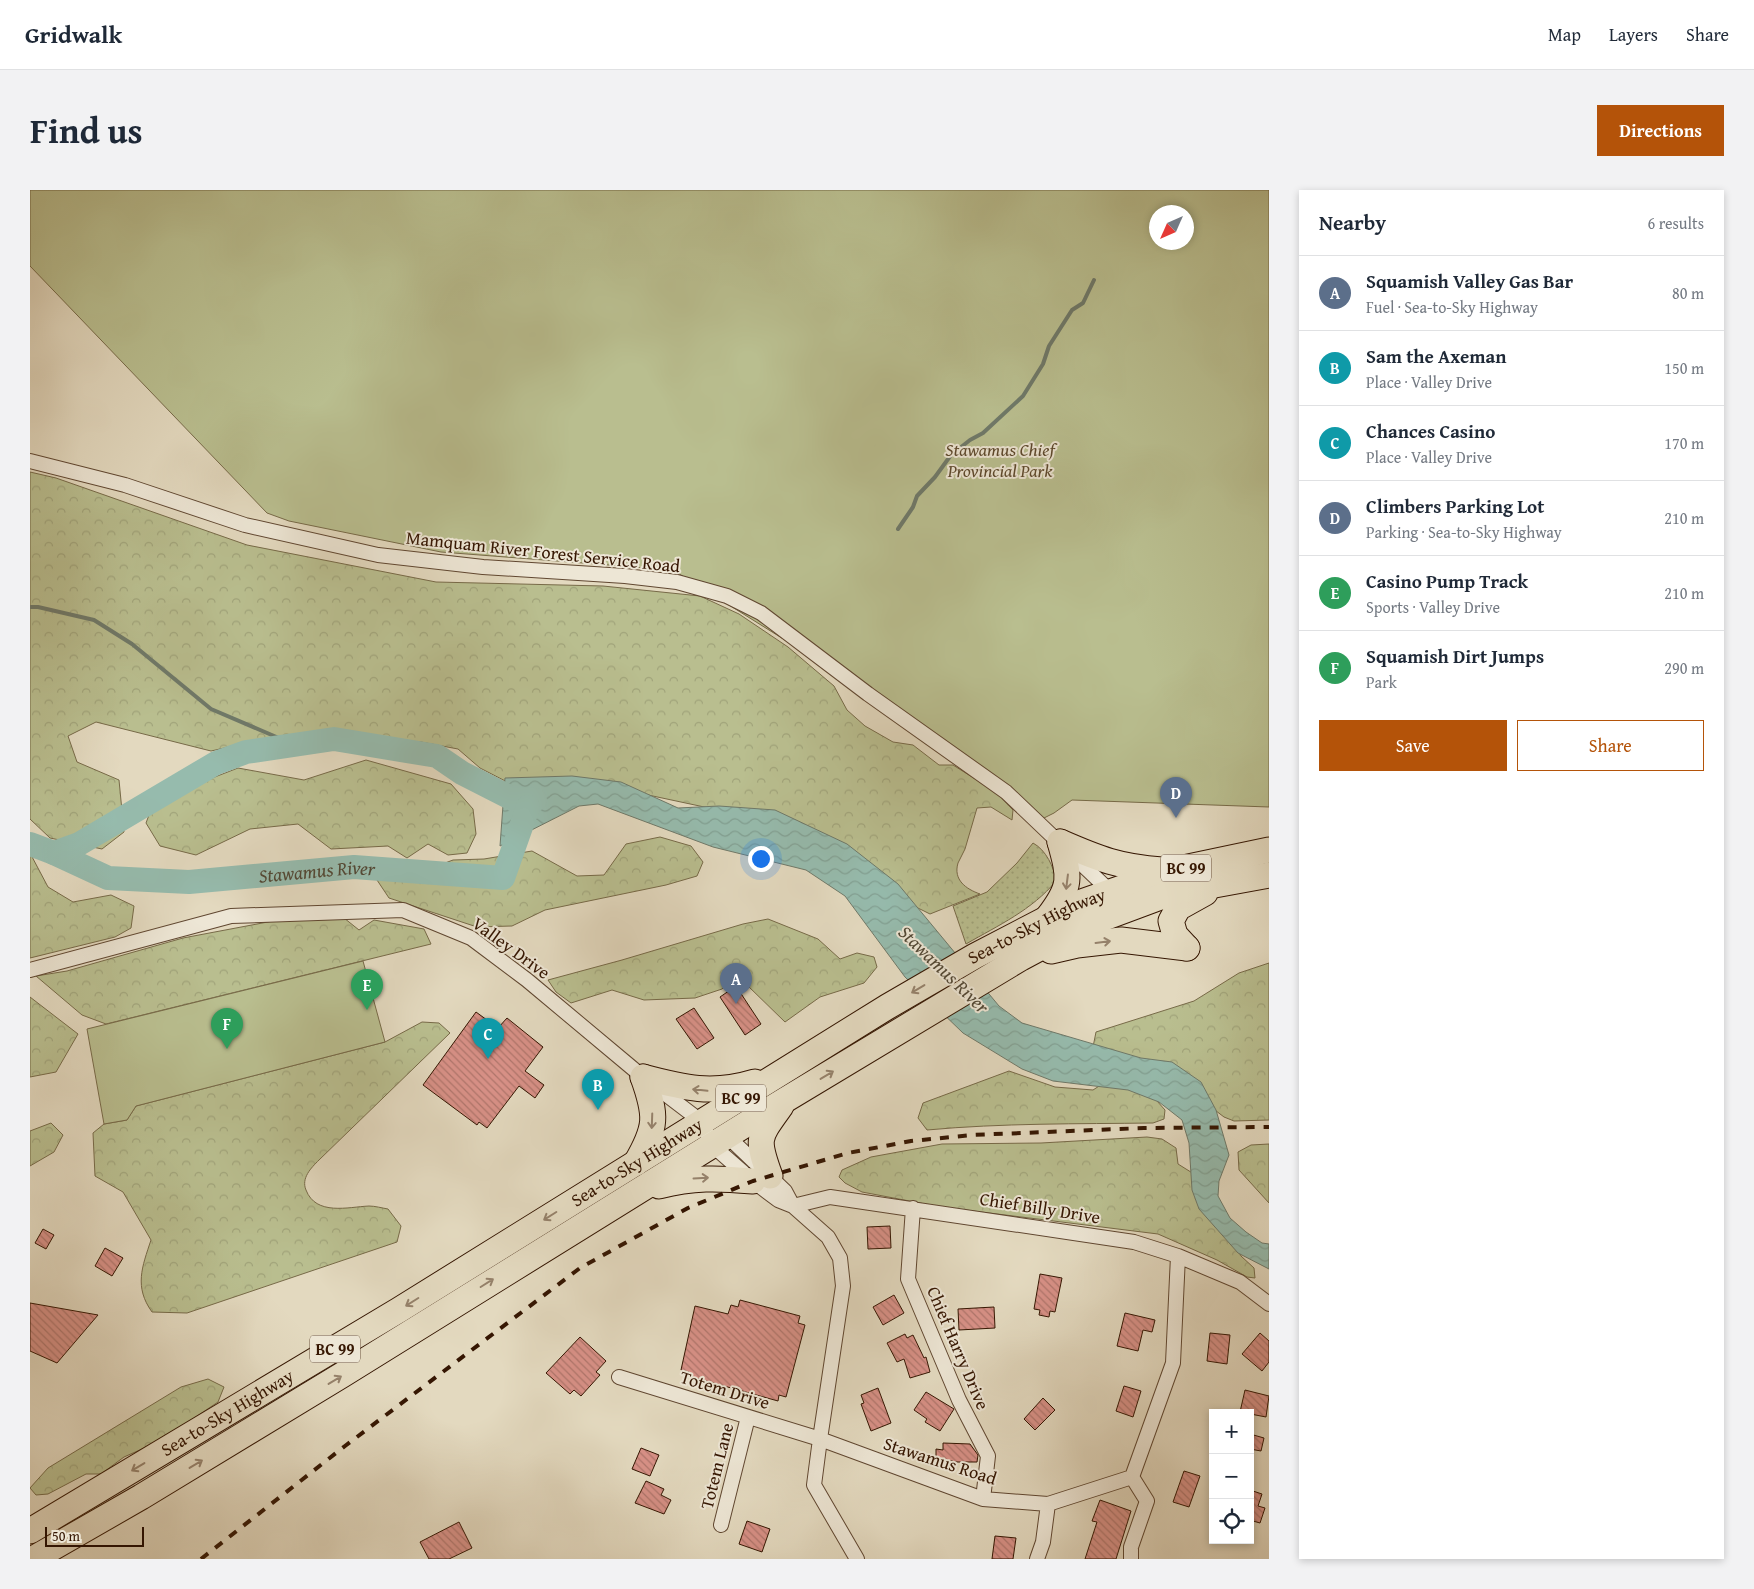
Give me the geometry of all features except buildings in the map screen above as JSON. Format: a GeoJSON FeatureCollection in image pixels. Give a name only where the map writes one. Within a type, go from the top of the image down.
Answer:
{"type":"FeatureCollection","features":[{"type":"Feature","properties":{"kind":"highway"},"geometry":{"type":"LineString","coordinates":[[1060,842],[1102,860],[1130,868],[1174,870]]}},
{"type":"Feature","properties":{"kind":"highway"},"geometry":{"type":"LineString","coordinates":[[1048,918],[1062,899],[1068,884],[1060,842]]}},
{"type":"Feature","properties":{"kind":"highway","name":"Sea-to-Sky Highway"},"geometry":{"type":"LineString","coordinates":[[30,1531],[392,1315],[887,1007],[975,956],[1048,918],[1110,892],[1174,870],[1269,850]]}},
{"type":"Feature","properties":{"kind":"highway","name":"Sea-to-Sky Highway"},"geometry":{"type":"LineString","coordinates":[[33,1559],[141,1497],[342,1375],[785,1100],[1021,958],[1077,928],[1171,893],[1269,875]]}},
{"type":"Feature","properties":{"kind":"highway"},"geometry":{"type":"LineString","coordinates":[[1021,958],[1077,945],[1121,940],[1187,948],[1175,935],[1171,921],[1178,908],[1220,884]]}},
{"type":"Feature","properties":{"kind":"highway"},"geometry":{"type":"LineString","coordinates":[[643,1078],[684,1088],[710,1091],[736,1088],[781,1073]]}},
{"type":"Feature","properties":{"kind":"highway"},"geometry":{"type":"LineString","coordinates":[[636,1163],[649,1141],[654,1124],[651,1100],[643,1078]]}},
{"type":"Feature","properties":{"kind":"highway"},"geometry":{"type":"LineString","coordinates":[[637,1191],[687,1179],[714,1177],[762,1178],[760,1148],[764,1130],[785,1100]]}},
{"type":"Feature","properties":{"kind":"street","name":"Mamquam River Forest Service Road"},"geometry":{"type":"LineString","coordinates":[[30,461],[125,485],[245,525],[378,555],[483,568],[625,576],[677,582],[727,596],[761,613],[868,694],[1006,792],[1128,909]]}},
{"type":"Feature","properties":{"kind":"street","name":"Valley Drive"},"geometry":{"type":"LineString","coordinates":[[30,970],[231,916],[403,910],[471,938],[527,980],[643,1078],[702,1122],[720,1140]]}},
{"type":"Feature","properties":{"kind":"street"},"geometry":{"type":"LineString","coordinates":[[720,1140],[762,1178],[786,1191],[793,1206],[828,1236],[840,1258],[843,1286],[814,1485],[857,1559]]}},
{"type":"Feature","properties":{"kind":"street","name":"Chief Billy Drive"},"geometry":{"type":"LineString","coordinates":[[793,1206],[830,1197],[1134,1242],[1178,1256],[1240,1282],[1269,1304]]}},
{"type":"Feature","properties":{"kind":"street","name":"Chief Harry Drive"},"geometry":{"type":"LineString","coordinates":[[913,1208],[908,1279],[959,1400],[988,1456],[983,1498]]}},
{"type":"Feature","properties":{"kind":"street"},"geometry":{"type":"LineString","coordinates":[[1132,1559],[1131,1547],[1147,1501],[1132,1478],[1174,1363],[1178,1256]]}},
{"type":"Feature","properties":{"kind":"street","name":"Totem Drive"},"geometry":{"type":"LineString","coordinates":[[619,1377],[820,1439]]}},
{"type":"Feature","properties":{"kind":"street","name":"Totem Lane"},"geometry":{"type":"LineString","coordinates":[[721,1525],[748,1417]]}},
{"type":"Feature","properties":{"kind":"street","name":"Stawamus Road"},"geometry":{"type":"LineString","coordinates":[[820,1439],[983,1498],[1048,1504],[1132,1478]]}},
{"type":"Feature","properties":{"kind":"street"},"geometry":{"type":"LineString","coordinates":[[1037,1559],[1043,1542],[1048,1504]]}},
{"type":"Feature","properties":{"kind":"green space","name":"Stawamus Chief Provincial Park"},"geometry":{"type":"Polygon","coordinates":[[[30,190],[1269,190],[1269,807],[1072,800],[1040,820],[809,655],[673,570],[441,552],[289,521],[267,513],[30,266],[30,190]]]}},
{"type":"Feature","properties":{"kind":"green space"},"geometry":{"type":"Polygon","coordinates":[[[30,472],[56,478],[247,545],[436,582],[603,586],[700,596],[739,614],[788,647],[834,686],[847,710],[865,726],[893,742],[913,745],[939,765],[953,765],[996,792],[1013,810],[1012,820],[991,807],[977,808],[965,849],[958,863],[957,874],[962,883],[980,894],[930,914],[723,811],[606,786],[513,785],[480,768],[458,749],[421,742],[251,742],[211,751],[96,722],[68,736],[77,762],[119,780],[124,832],[102,849],[50,838],[30,819],[30,472]]]}},
{"type":"Feature","properties":{"kind":"green space"},"geometry":{"type":"Polygon","coordinates":[[[366,760],[451,784],[473,809],[476,834],[467,853],[448,855],[428,844],[407,858],[388,846],[331,849],[298,824],[250,829],[196,855],[160,846],[146,823],[158,791],[182,773],[207,780],[238,768],[304,780],[366,760]]]}},
{"type":"Feature","properties":{"kind":"green space"},"geometry":{"type":"Polygon","coordinates":[[[660,837],[691,846],[703,862],[697,876],[666,885],[545,910],[512,926],[477,927],[389,898],[377,880],[393,871],[421,872],[453,860],[484,859],[532,851],[577,876],[604,875],[626,844],[660,837]]]}},
{"type":"Feature","properties":{"kind":"green space"},"geometry":{"type":"Polygon","coordinates":[[[1033,843],[1049,859],[1056,881],[1026,909],[966,944],[953,906],[987,892],[1017,863],[1033,843]]]}},
{"type":"Feature","properties":{"kind":"green space"},"geometry":{"type":"Polygon","coordinates":[[[30,853],[48,887],[73,902],[111,895],[134,906],[131,928],[115,937],[30,958],[30,853]]]}},
{"type":"Feature","properties":{"kind":"green space"},"geometry":{"type":"Polygon","coordinates":[[[344,918],[359,930],[374,920],[424,929],[431,944],[106,1024],[82,1015],[36,976],[67,971],[183,938],[273,921],[344,918]]]}},
{"type":"Feature","properties":{"kind":"green space"},"geometry":{"type":"Polygon","coordinates":[[[768,919],[818,939],[840,959],[857,953],[874,957],[877,967],[864,983],[820,997],[785,1022],[748,986],[730,982],[722,989],[695,998],[644,1000],[612,990],[571,1003],[556,992],[548,980],[743,924],[768,919]]]}},
{"type":"Feature","properties":{"kind":"green space"},"geometry":{"type":"Polygon","coordinates":[[[363,961],[385,1042],[136,1106],[127,1120],[104,1124],[87,1029],[363,961]]]}},
{"type":"Feature","properties":{"kind":"green space"},"geometry":{"type":"Polygon","coordinates":[[[1269,963],[1269,1120],[1234,1121],[1224,1117],[1207,1104],[1093,1047],[1096,1032],[1194,1001],[1239,973],[1269,963]]]}},
{"type":"Feature","properties":{"kind":"green space"},"geometry":{"type":"Polygon","coordinates":[[[30,997],[78,1034],[56,1072],[30,1077],[30,997]]]}},
{"type":"Feature","properties":{"kind":"green space"},"geometry":{"type":"Polygon","coordinates":[[[422,1022],[439,1023],[450,1033],[316,1163],[305,1181],[306,1190],[311,1198],[317,1204],[325,1207],[369,1206],[388,1209],[401,1226],[397,1242],[187,1313],[152,1312],[146,1303],[141,1285],[145,1259],[151,1240],[123,1192],[95,1176],[93,1133],[104,1124],[127,1120],[136,1106],[385,1042],[422,1022]]]}},
{"type":"Feature","properties":{"kind":"green space"},"geometry":{"type":"Polygon","coordinates":[[[1009,1071],[1055,1087],[1093,1090],[1110,1079],[1149,1092],[1165,1110],[1164,1119],[1153,1123],[1012,1125],[927,1130],[918,1118],[923,1103],[1009,1071]]]}},
{"type":"Feature","properties":{"kind":"green space"},"geometry":{"type":"Polygon","coordinates":[[[51,1123],[63,1135],[54,1152],[30,1166],[30,1131],[51,1123]]]}},
{"type":"Feature","properties":{"kind":"green space"},"geometry":{"type":"Polygon","coordinates":[[[1147,1137],[1162,1139],[1176,1148],[1178,1164],[1194,1174],[1234,1240],[1241,1256],[1254,1268],[1255,1278],[1247,1277],[1217,1260],[1158,1234],[941,1207],[862,1192],[845,1183],[839,1177],[842,1170],[871,1157],[942,1144],[1041,1143],[1147,1137]]]}},
{"type":"Feature","properties":{"kind":"green space"},"geometry":{"type":"Polygon","coordinates":[[[1269,1144],[1269,1203],[1239,1170],[1238,1152],[1251,1145],[1269,1144]]]}},
{"type":"Feature","properties":{"kind":"green space"},"geometry":{"type":"Polygon","coordinates":[[[208,1379],[224,1387],[218,1402],[160,1441],[124,1457],[101,1474],[86,1474],[48,1494],[36,1495],[30,1488],[48,1468],[181,1387],[208,1379]]]}},
{"type":"Feature","properties":{"kind":"water"},"geometry":{"type":"Polygon","coordinates":[[[572,776],[621,782],[678,808],[719,806],[775,810],[847,844],[898,884],[999,1006],[1022,1023],[1141,1058],[1172,1062],[1201,1082],[1216,1110],[1229,1155],[1219,1181],[1218,1196],[1230,1218],[1262,1243],[1269,1244],[1269,1269],[1238,1253],[1199,1209],[1192,1190],[1189,1143],[1182,1120],[1159,1102],[1128,1090],[1053,1081],[1022,1069],[963,1033],[905,977],[845,896],[806,870],[713,847],[598,804],[579,806],[500,846],[505,778],[572,776]]]}},
{"type":"Feature","properties":{"kind":"waterway"},"geometry":{"type":"LineString","coordinates":[[898,529],[913,507],[917,496],[935,477],[951,455],[970,440],[983,433],[1023,396],[1043,364],[1049,346],[1072,310],[1083,303],[1094,280]]}},
{"type":"Feature","properties":{"kind":"waterway"},"geometry":{"type":"LineString","coordinates":[[30,607],[38,607],[94,620],[132,644],[211,709],[295,745]]}},
{"type":"Feature","properties":{"kind":"waterway","name":"Stawamus River"},"geometry":{"type":"LineString","coordinates":[[30,844],[54,853],[79,844],[216,763],[246,752],[334,739],[437,756],[462,773],[513,799],[535,800]]}},
{"type":"Feature","properties":{"kind":"waterway","name":"Stawamus River"},"geometry":{"type":"LineString","coordinates":[[54,853],[108,878],[189,882],[354,867],[503,878],[528,807]]}},
{"type":"Feature","properties":{"kind":"railway"},"geometry":{"type":"LineString","coordinates":[[201,1559],[345,1446],[580,1268],[688,1208],[753,1181],[848,1153],[911,1141],[972,1135],[1144,1128],[1269,1127]]}},
{"type":"Feature","properties":{"kind":"place","name":"Climbers Parking Lot"},"geometry":{"type":"Point","coordinates":[1176,818]}},
{"type":"Feature","properties":{"kind":"place","name":"Squamish Valley Gas Bar"},"geometry":{"type":"Point","coordinates":[736,1004]}},
{"type":"Feature","properties":{"kind":"place","name":"Casino Pump Track"},"geometry":{"type":"Point","coordinates":[367,1010]}},
{"type":"Feature","properties":{"kind":"place","name":"Squamish Dirt Jumps"},"geometry":{"type":"Point","coordinates":[227,1049]}},
{"type":"Feature","properties":{"kind":"place","name":"Chances Casino"},"geometry":{"type":"Point","coordinates":[488,1059]}},
{"type":"Feature","properties":{"kind":"place","name":"Sam the Axeman"},"geometry":{"type":"Point","coordinates":[598,1110]}}]}
